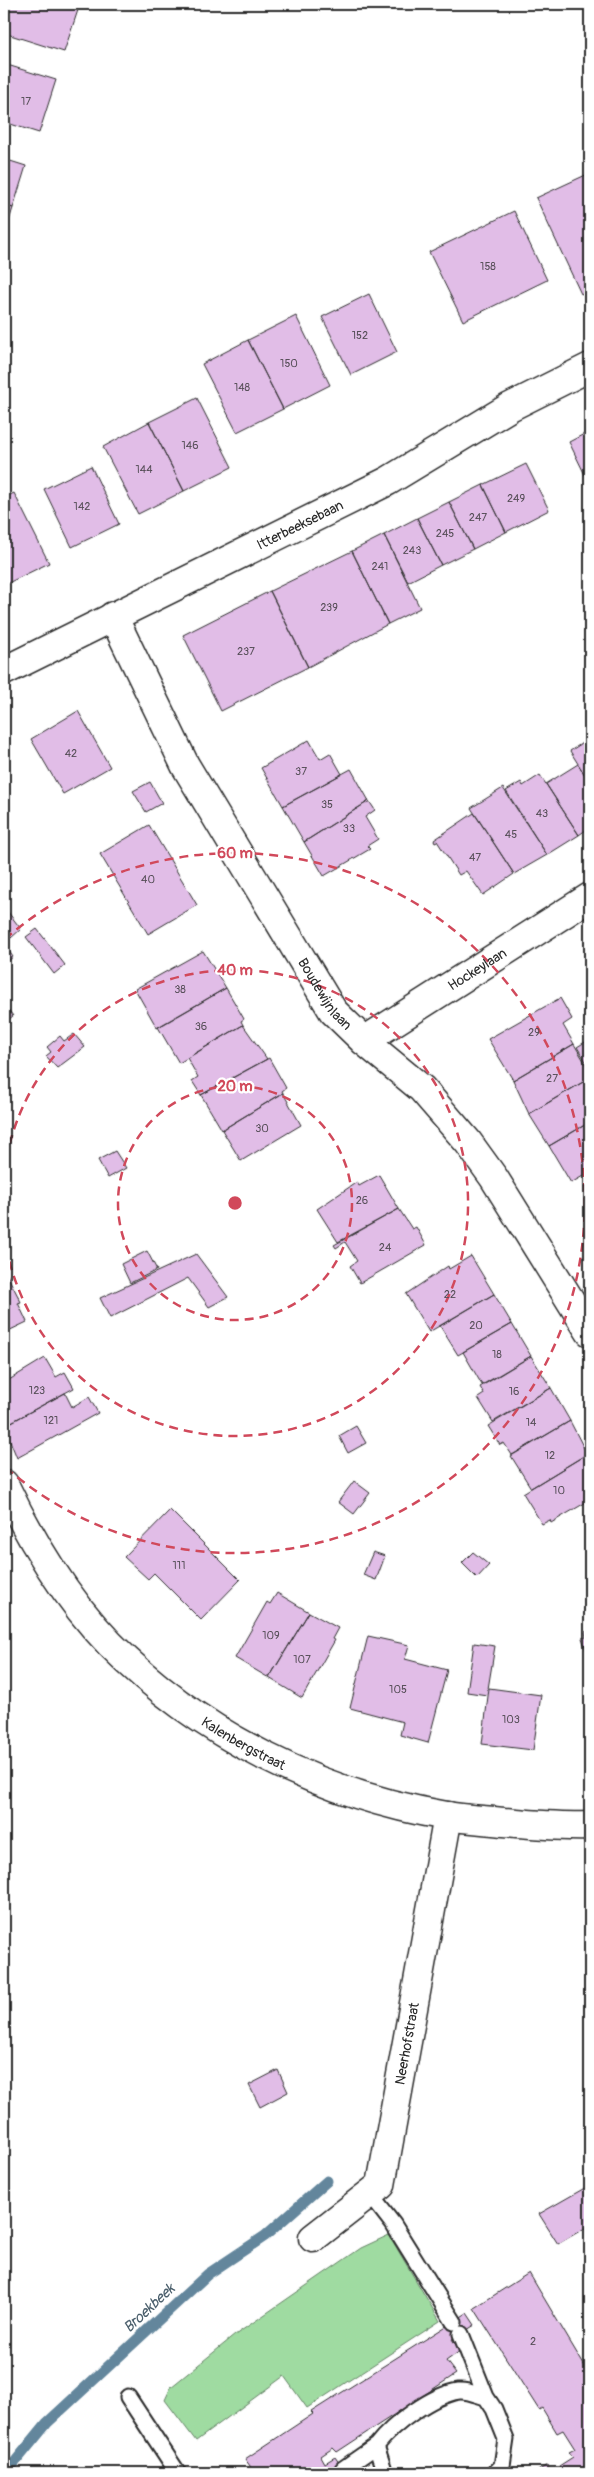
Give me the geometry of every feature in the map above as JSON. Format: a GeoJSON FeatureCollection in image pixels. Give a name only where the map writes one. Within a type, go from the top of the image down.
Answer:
{"type":"FeatureCollection","features":[{"type":"Feature","properties":{"kind":"street","name":"Itterbeeksebaan"},"geometry":{"type":"LineString","coordinates":[[4,671],[388,481],[510,407],[590,367]]}},
{"type":"Feature","properties":{"kind":"street","name":"Boudewijnlaan"},"geometry":{"type":"LineString","coordinates":[[113,616],[190,773],[333,1011],[364,1041],[422,1089],[468,1142],[494,1178],[590,1332]]}},
{"type":"Feature","properties":{"kind":"street","name":"Hockeylaan"},"geometry":{"type":"LineString","coordinates":[[364,1041],[590,897]]}},
{"type":"Feature","properties":{"kind":"street","name":"Kalenbergstraat"},"geometry":{"type":"LineString","coordinates":[[4,1484],[56,1577],[109,1644],[165,1693],[235,1740],[279,1764],[312,1779],[376,1800],[448,1816],[562,1827],[590,1826]]}},
{"type":"Feature","properties":{"kind":"street","name":"Neerhofstraat"},"geometry":{"type":"LineString","coordinates":[[312,2238],[381,2185],[448,1816]]}},
{"type":"Feature","properties":{"kind":"lane"},"geometry":{"type":"LineString","coordinates":[[369,2193],[393,2224],[457,2328],[486,2396],[494,2409],[506,2439],[502,2466],[495,2473]]}},
{"type":"Feature","properties":{"kind":"lane"},"geometry":{"type":"LineString","coordinates":[[343,2468],[376,2446],[386,2432],[436,2398],[460,2391],[486,2396]]}},
{"type":"Feature","properties":{"kind":"lane"},"geometry":{"type":"LineString","coordinates":[[128,2397],[178,2473]]}},
{"type":"Feature","properties":{"kind":"lane"},"geometry":{"type":"LineString","coordinates":[[376,2446],[385,2473]]}},
{"type":"Feature","properties":{"kind":"green space"},"geometry":{"type":"Polygon","coordinates":[[[389,2235],[440,2321],[307,2408],[284,2376],[196,2441],[165,2400],[171,2387],[235,2335],[361,2248],[389,2235]]]}},
{"type":"Feature","properties":{"kind":"building"},"geometry":{"type":"Polygon","coordinates":[[[4,4],[80,4],[64,52],[4,33],[4,4]]]}},
{"type":"Feature","properties":{"kind":"building"},"geometry":{"type":"Polygon","coordinates":[[[4,64],[56,80],[39,133],[4,122],[4,64]]]}},
{"type":"Feature","properties":{"kind":"building"},"geometry":{"type":"Polygon","coordinates":[[[4,159],[26,166],[13,208],[4,205],[4,159]]]}},
{"type":"Feature","properties":{"kind":"building"},"geometry":{"type":"Polygon","coordinates":[[[590,173],[590,290],[581,294],[536,198],[590,173]]]}},
{"type":"Feature","properties":{"kind":"building"},"geometry":{"type":"Polygon","coordinates":[[[4,205],[13,208],[4,237],[4,205]]]}},
{"type":"Feature","properties":{"kind":"building"},"geometry":{"type":"Polygon","coordinates":[[[514,211],[547,280],[463,321],[429,252],[514,211]]]}},
{"type":"Feature","properties":{"kind":"building"},"geometry":{"type":"Polygon","coordinates":[[[369,294],[397,352],[351,375],[322,317],[369,294]]]}},
{"type":"Feature","properties":{"kind":"building"},"geometry":{"type":"Polygon","coordinates":[[[296,316],[330,385],[283,409],[248,340],[296,316]]]}},
{"type":"Feature","properties":{"kind":"building"},"geometry":{"type":"Polygon","coordinates":[[[248,340],[283,409],[237,432],[202,364],[248,340]]]}},
{"type":"Feature","properties":{"kind":"building"},"geometry":{"type":"Polygon","coordinates":[[[197,398],[232,467],[184,491],[149,422],[197,398]]]}},
{"type":"Feature","properties":{"kind":"building"},"geometry":{"type":"Polygon","coordinates":[[[149,422],[184,491],[138,514],[103,447],[149,422]]]}},
{"type":"Feature","properties":{"kind":"building"},"geometry":{"type":"Polygon","coordinates":[[[590,431],[590,485],[569,442],[590,431]]]}},
{"type":"Feature","properties":{"kind":"building"},"geometry":{"type":"Polygon","coordinates":[[[526,464],[549,510],[506,532],[483,485],[526,464]]]}},
{"type":"Feature","properties":{"kind":"building"},"geometry":{"type":"Polygon","coordinates":[[[91,466],[119,524],[72,547],[44,489],[91,466]]]}},
{"type":"Feature","properties":{"kind":"building"},"geometry":{"type":"Polygon","coordinates":[[[483,485],[506,532],[473,549],[449,502],[483,485]]]}},
{"type":"Feature","properties":{"kind":"building"},"geometry":{"type":"Polygon","coordinates":[[[14,493],[49,563],[4,585],[4,498],[14,493]]]}},
{"type":"Feature","properties":{"kind":"building"},"geometry":{"type":"Polygon","coordinates":[[[449,502],[473,549],[441,565],[417,518],[449,502]]]}},
{"type":"Feature","properties":{"kind":"building"},"geometry":{"type":"Polygon","coordinates":[[[417,518],[441,565],[408,582],[384,535],[417,518]]]}},
{"type":"Feature","properties":{"kind":"building"},"geometry":{"type":"Polygon","coordinates":[[[384,535],[420,608],[388,624],[352,551],[384,535]]]}},
{"type":"Feature","properties":{"kind":"building"},"geometry":{"type":"Polygon","coordinates":[[[352,551],[388,624],[308,667],[270,591],[352,551]]]}},
{"type":"Feature","properties":{"kind":"building"},"geometry":{"type":"Polygon","coordinates":[[[270,591],[308,667],[221,711],[183,635],[270,591]]]}},
{"type":"Feature","properties":{"kind":"building"},"geometry":{"type":"Polygon","coordinates":[[[78,711],[110,767],[63,794],[31,739],[78,711]]]}},
{"type":"Feature","properties":{"kind":"building"},"geometry":{"type":"Polygon","coordinates":[[[590,738],[590,783],[570,751],[590,738]]]}},
{"type":"Feature","properties":{"kind":"building"},"geometry":{"type":"Polygon","coordinates":[[[309,740],[320,759],[330,753],[342,774],[283,806],[261,768],[309,740]]]}},
{"type":"Feature","properties":{"kind":"building"},"geometry":{"type":"Polygon","coordinates":[[[578,764],[590,783],[590,827],[579,835],[546,784],[578,764]]]}},
{"type":"Feature","properties":{"kind":"building"},"geometry":{"type":"Polygon","coordinates":[[[351,769],[369,801],[304,842],[283,806],[351,769]]]}},
{"type":"Feature","properties":{"kind":"building"},"geometry":{"type":"Polygon","coordinates":[[[540,775],[579,835],[547,855],[506,791],[521,782],[523,786],[540,775]]]}},
{"type":"Feature","properties":{"kind":"building"},"geometry":{"type":"Polygon","coordinates":[[[150,782],[162,803],[146,812],[133,791],[150,782]]]}},
{"type":"Feature","properties":{"kind":"building"},"geometry":{"type":"Polygon","coordinates":[[[503,788],[547,855],[514,874],[471,808],[503,788]]]}},
{"type":"Feature","properties":{"kind":"building"},"geometry":{"type":"Polygon","coordinates":[[[369,801],[375,810],[365,817],[378,839],[367,846],[370,849],[324,876],[304,842],[369,801]]]}},
{"type":"Feature","properties":{"kind":"building"},"geometry":{"type":"Polygon","coordinates":[[[474,813],[514,874],[483,895],[466,871],[459,875],[437,841],[435,842],[434,840],[474,813]]]}},
{"type":"Feature","properties":{"kind":"building"},"geometry":{"type":"Polygon","coordinates":[[[149,825],[197,905],[148,934],[100,854],[149,825]]]}},
{"type":"Feature","properties":{"kind":"building"},"geometry":{"type":"Polygon","coordinates":[[[4,907],[21,929],[11,938],[4,928],[4,907]]]}},
{"type":"Feature","properties":{"kind":"building"},"geometry":{"type":"Polygon","coordinates":[[[37,929],[65,965],[54,974],[26,937],[37,929]]]}},
{"type":"Feature","properties":{"kind":"building"},"geometry":{"type":"Polygon","coordinates":[[[4,944],[13,957],[4,964],[4,944]]]}},
{"type":"Feature","properties":{"kind":"building"},"geometry":{"type":"Polygon","coordinates":[[[203,951],[226,988],[157,1028],[135,989],[203,951]]]}},
{"type":"Feature","properties":{"kind":"building"},"geometry":{"type":"Polygon","coordinates":[[[226,988],[244,1019],[241,1021],[243,1025],[179,1063],[158,1027],[226,988]]]}},
{"type":"Feature","properties":{"kind":"building"},"geometry":{"type":"Polygon","coordinates":[[[560,998],[572,1019],[563,1025],[574,1044],[513,1080],[488,1039],[560,998]]]}},
{"type":"Feature","properties":{"kind":"building"},"geometry":{"type":"Polygon","coordinates":[[[4,1004],[13,1016],[4,1023],[4,1004]]]}},
{"type":"Feature","properties":{"kind":"building"},"geometry":{"type":"Polygon","coordinates":[[[243,1025],[267,1059],[201,1095],[192,1081],[198,1077],[187,1058],[243,1025]]]}},
{"type":"Feature","properties":{"kind":"building"},"geometry":{"type":"Polygon","coordinates":[[[74,1034],[85,1047],[57,1068],[46,1056],[51,1052],[47,1047],[60,1036],[64,1041],[74,1034]]]}},
{"type":"Feature","properties":{"kind":"building"},"geometry":{"type":"Polygon","coordinates":[[[590,1039],[590,1068],[577,1047],[590,1039]]]}},
{"type":"Feature","properties":{"kind":"building"},"geometry":{"type":"Polygon","coordinates":[[[574,1044],[590,1071],[590,1078],[529,1114],[513,1080],[574,1044]]]}},
{"type":"Feature","properties":{"kind":"building"},"geometry":{"type":"Polygon","coordinates":[[[269,1058],[286,1088],[282,1091],[283,1093],[222,1130],[201,1095],[269,1058]]]}},
{"type":"Feature","properties":{"kind":"building"},"geometry":{"type":"Polygon","coordinates":[[[588,1079],[590,1083],[590,1122],[549,1146],[529,1114],[588,1079]]]}},
{"type":"Feature","properties":{"kind":"building"},"geometry":{"type":"Polygon","coordinates":[[[283,1093],[301,1125],[241,1161],[222,1130],[283,1093]]]}},
{"type":"Feature","properties":{"kind":"building"},"geometry":{"type":"Polygon","coordinates":[[[590,1122],[590,1172],[571,1183],[549,1146],[590,1122]]]}},
{"type":"Feature","properties":{"kind":"building"},"geometry":{"type":"Polygon","coordinates":[[[115,1151],[126,1168],[108,1178],[98,1160],[115,1151]]]}},
{"type":"Feature","properties":{"kind":"building"},"geometry":{"type":"Polygon","coordinates":[[[379,1175],[399,1209],[338,1242],[317,1209],[357,1182],[359,1186],[379,1175]]]}},
{"type":"Feature","properties":{"kind":"building"},"geometry":{"type":"Polygon","coordinates":[[[399,1209],[412,1229],[416,1227],[426,1245],[360,1283],[350,1266],[357,1261],[345,1242],[336,1248],[334,1245],[399,1209]]]}},
{"type":"Feature","properties":{"kind":"building"},"geometry":{"type":"Polygon","coordinates":[[[147,1251],[157,1270],[130,1283],[121,1264],[147,1251]]]}},
{"type":"Feature","properties":{"kind":"building"},"geometry":{"type":"Polygon","coordinates":[[[196,1254],[228,1297],[209,1307],[188,1278],[110,1318],[100,1298],[196,1254]]]}},
{"type":"Feature","properties":{"kind":"building"},"geometry":{"type":"Polygon","coordinates":[[[471,1256],[494,1294],[429,1332],[406,1294],[448,1266],[449,1269],[471,1256]]]}},
{"type":"Feature","properties":{"kind":"building"},"geometry":{"type":"Polygon","coordinates":[[[6,1273],[21,1302],[18,1303],[27,1322],[4,1333],[4,1275],[6,1273]]]}},
{"type":"Feature","properties":{"kind":"building"},"geometry":{"type":"Polygon","coordinates":[[[494,1294],[512,1324],[458,1355],[440,1326],[494,1294]]]}},
{"type":"Feature","properties":{"kind":"building"},"geometry":{"type":"Polygon","coordinates":[[[512,1324],[531,1356],[482,1385],[463,1352],[512,1324]]]}},
{"type":"Feature","properties":{"kind":"building"},"geometry":{"type":"Polygon","coordinates":[[[531,1356],[551,1388],[493,1422],[478,1398],[484,1394],[480,1387],[531,1356]]]}},
{"type":"Feature","properties":{"kind":"building"},"geometry":{"type":"Polygon","coordinates":[[[45,1358],[56,1377],[65,1372],[74,1388],[4,1426],[4,1383],[45,1358]]]}},
{"type":"Feature","properties":{"kind":"building"},"geometry":{"type":"Polygon","coordinates":[[[551,1388],[570,1421],[512,1455],[504,1443],[500,1445],[488,1426],[551,1388]]]}},
{"type":"Feature","properties":{"kind":"building"},"geometry":{"type":"Polygon","coordinates":[[[65,1393],[72,1407],[89,1397],[98,1413],[17,1458],[4,1426],[65,1393]]]}},
{"type":"Feature","properties":{"kind":"building"},"geometry":{"type":"Polygon","coordinates":[[[570,1421],[587,1454],[531,1488],[511,1456],[570,1421]]]}},
{"type":"Feature","properties":{"kind":"building"},"geometry":{"type":"Polygon","coordinates":[[[356,1426],[366,1443],[348,1453],[339,1436],[356,1426]]]}},
{"type":"Feature","properties":{"kind":"building"},"geometry":{"type":"Polygon","coordinates":[[[587,1454],[590,1459],[590,1500],[551,1523],[550,1520],[542,1524],[523,1493],[587,1454]]]}},
{"type":"Feature","properties":{"kind":"building"},"geometry":{"type":"Polygon","coordinates":[[[354,1481],[370,1493],[354,1514],[338,1502],[354,1481]]]}},
{"type":"Feature","properties":{"kind":"building"},"geometry":{"type":"Polygon","coordinates":[[[170,1510],[240,1580],[201,1620],[154,1573],[148,1579],[124,1557],[170,1510]]]}},
{"type":"Feature","properties":{"kind":"building"},"geometry":{"type":"Polygon","coordinates":[[[373,1552],[385,1556],[376,1580],[363,1575],[373,1552]]]}},
{"type":"Feature","properties":{"kind":"building"},"geometry":{"type":"Polygon","coordinates":[[[473,1552],[489,1565],[477,1578],[462,1563],[473,1552]]]}},
{"type":"Feature","properties":{"kind":"building"},"geometry":{"type":"Polygon","coordinates":[[[590,1592],[590,1614],[583,1595],[590,1592]]]}},
{"type":"Feature","properties":{"kind":"building"},"geometry":{"type":"Polygon","coordinates":[[[277,1593],[309,1612],[269,1678],[235,1658],[267,1602],[270,1604],[277,1593]]]}},
{"type":"Feature","properties":{"kind":"building"},"geometry":{"type":"Polygon","coordinates":[[[309,1612],[338,1628],[332,1639],[335,1640],[302,1698],[269,1678],[309,1612]]]}},
{"type":"Feature","properties":{"kind":"building"},"geometry":{"type":"Polygon","coordinates":[[[590,1630],[590,1661],[582,1638],[586,1637],[585,1632],[590,1630]]]}},
{"type":"Feature","properties":{"kind":"building"},"geometry":{"type":"Polygon","coordinates":[[[368,1636],[409,1645],[405,1659],[447,1670],[428,1743],[400,1735],[403,1722],[350,1708],[368,1636]]]}},
{"type":"Feature","properties":{"kind":"building"},"geometry":{"type":"Polygon","coordinates":[[[474,1643],[495,1646],[487,1695],[467,1692],[474,1643]]]}},
{"type":"Feature","properties":{"kind":"building"},"geometry":{"type":"Polygon","coordinates":[[[489,1688],[541,1695],[533,1750],[482,1744],[489,1688]]]}},
{"type":"Feature","properties":{"kind":"building"},"geometry":{"type":"Polygon","coordinates":[[[278,2070],[288,2092],[260,2107],[249,2085],[278,2070]]]}},
{"type":"Feature","properties":{"kind":"building"},"geometry":{"type":"Polygon","coordinates":[[[590,2185],[590,2225],[558,2244],[539,2214],[590,2185]]]}},
{"type":"Feature","properties":{"kind":"building"},"geometry":{"type":"Polygon","coordinates":[[[529,2273],[590,2375],[590,2473],[564,2473],[559,2466],[573,2457],[569,2452],[575,2449],[563,2430],[557,2433],[542,2408],[539,2410],[474,2308],[529,2273]]]}},
{"type":"Feature","properties":{"kind":"building"},"geometry":{"type":"Polygon","coordinates":[[[467,2313],[475,2325],[452,2339],[460,2351],[446,2361],[456,2374],[337,2452],[333,2448],[321,2456],[325,2463],[335,2457],[346,2473],[255,2473],[245,2459],[313,2414],[311,2412],[467,2313]]]}},
{"type":"Feature","properties":{"kind":"building"},"geometry":{"type":"Polygon","coordinates":[[[547,2465],[552,2473],[535,2473],[547,2465]]]}},
{"type":"Feature","properties":{"kind":"waterway","name":"Broekbeek"},"geometry":{"type":"LineString","coordinates":[[6,2473],[47,2423],[208,2274],[265,2236],[327,2181]]}}]}
